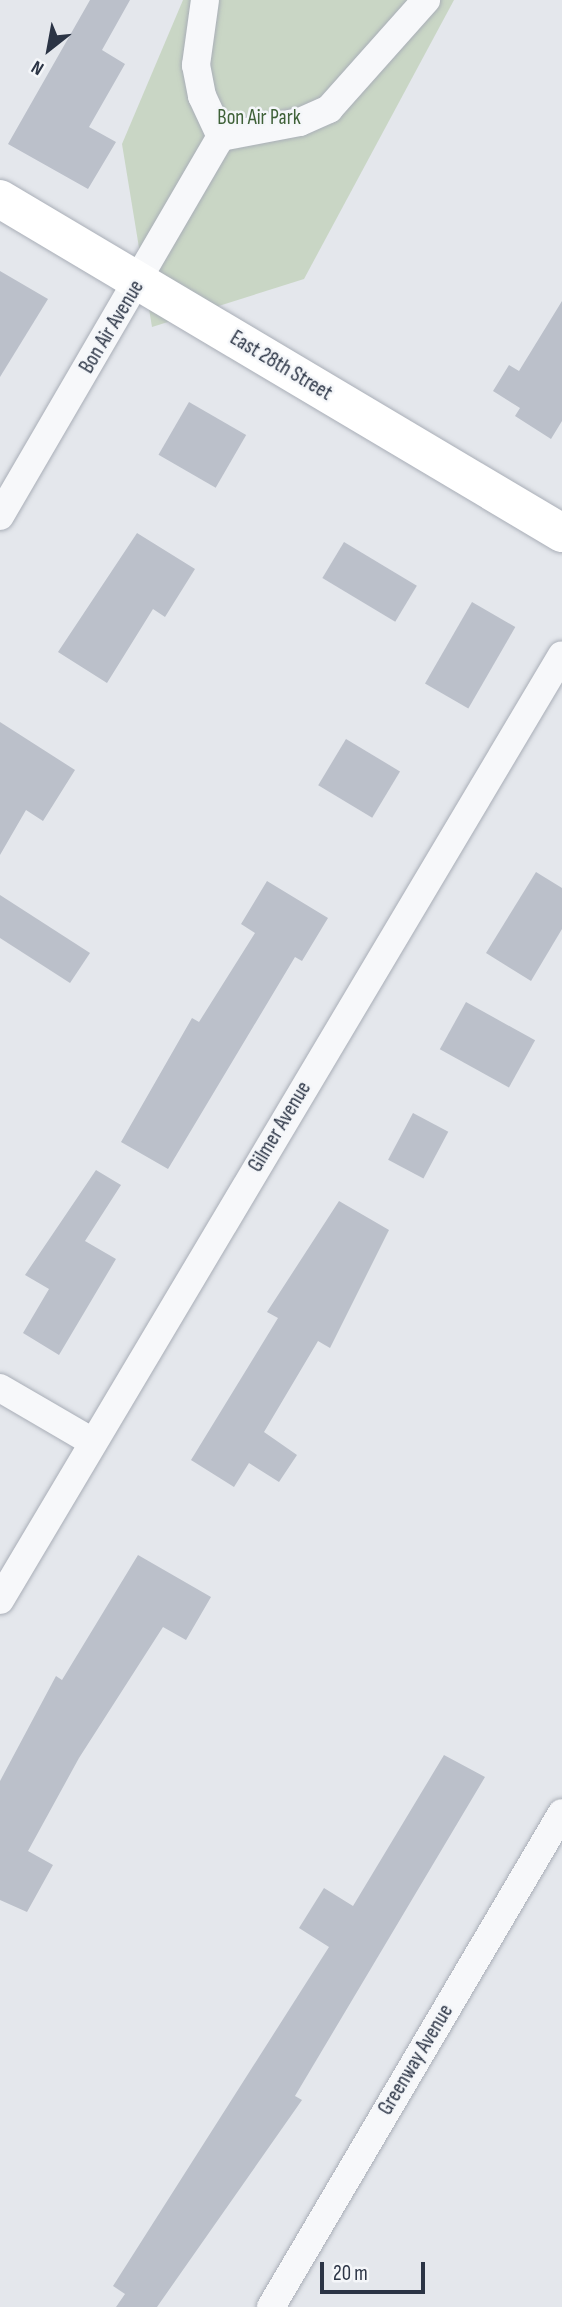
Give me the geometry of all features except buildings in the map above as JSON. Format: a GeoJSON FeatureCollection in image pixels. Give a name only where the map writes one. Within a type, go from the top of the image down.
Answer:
{"type":"FeatureCollection","features":[{"type":"Feature","properties":{"kind":"street"},"geometry":{"type":"LineString","coordinates":[[205,0],[196,65],[201,96],[221,136],[300,122],[329,109],[426,0]]}},
{"type":"Feature","properties":{"kind":"street","name":"Bon Air Avenue"},"geometry":{"type":"LineString","coordinates":[[0,516],[139,282],[221,136]]}},
{"type":"Feature","properties":{"kind":"street","name":"East 28th Street"},"geometry":{"type":"LineString","coordinates":[[0,199],[562,533]]}},
{"type":"Feature","properties":{"kind":"street","name":"Gilmer Avenue"},"geometry":{"type":"LineString","coordinates":[[0,1600],[92,1441],[562,655]]}},
{"type":"Feature","properties":{"kind":"street"},"geometry":{"type":"LineString","coordinates":[[0,1388],[92,1441]]}},
{"type":"Feature","properties":{"kind":"street","name":"Greenway Avenue"},"geometry":{"type":"LineString","coordinates":[[271,2307],[562,1813]]}},
{"type":"Feature","properties":{"kind":"green space","name":"Bon Air Park"},"geometry":{"type":"Polygon","coordinates":[[[183,0],[454,0],[304,279],[152,327],[122,144],[183,0]]]}}]}
